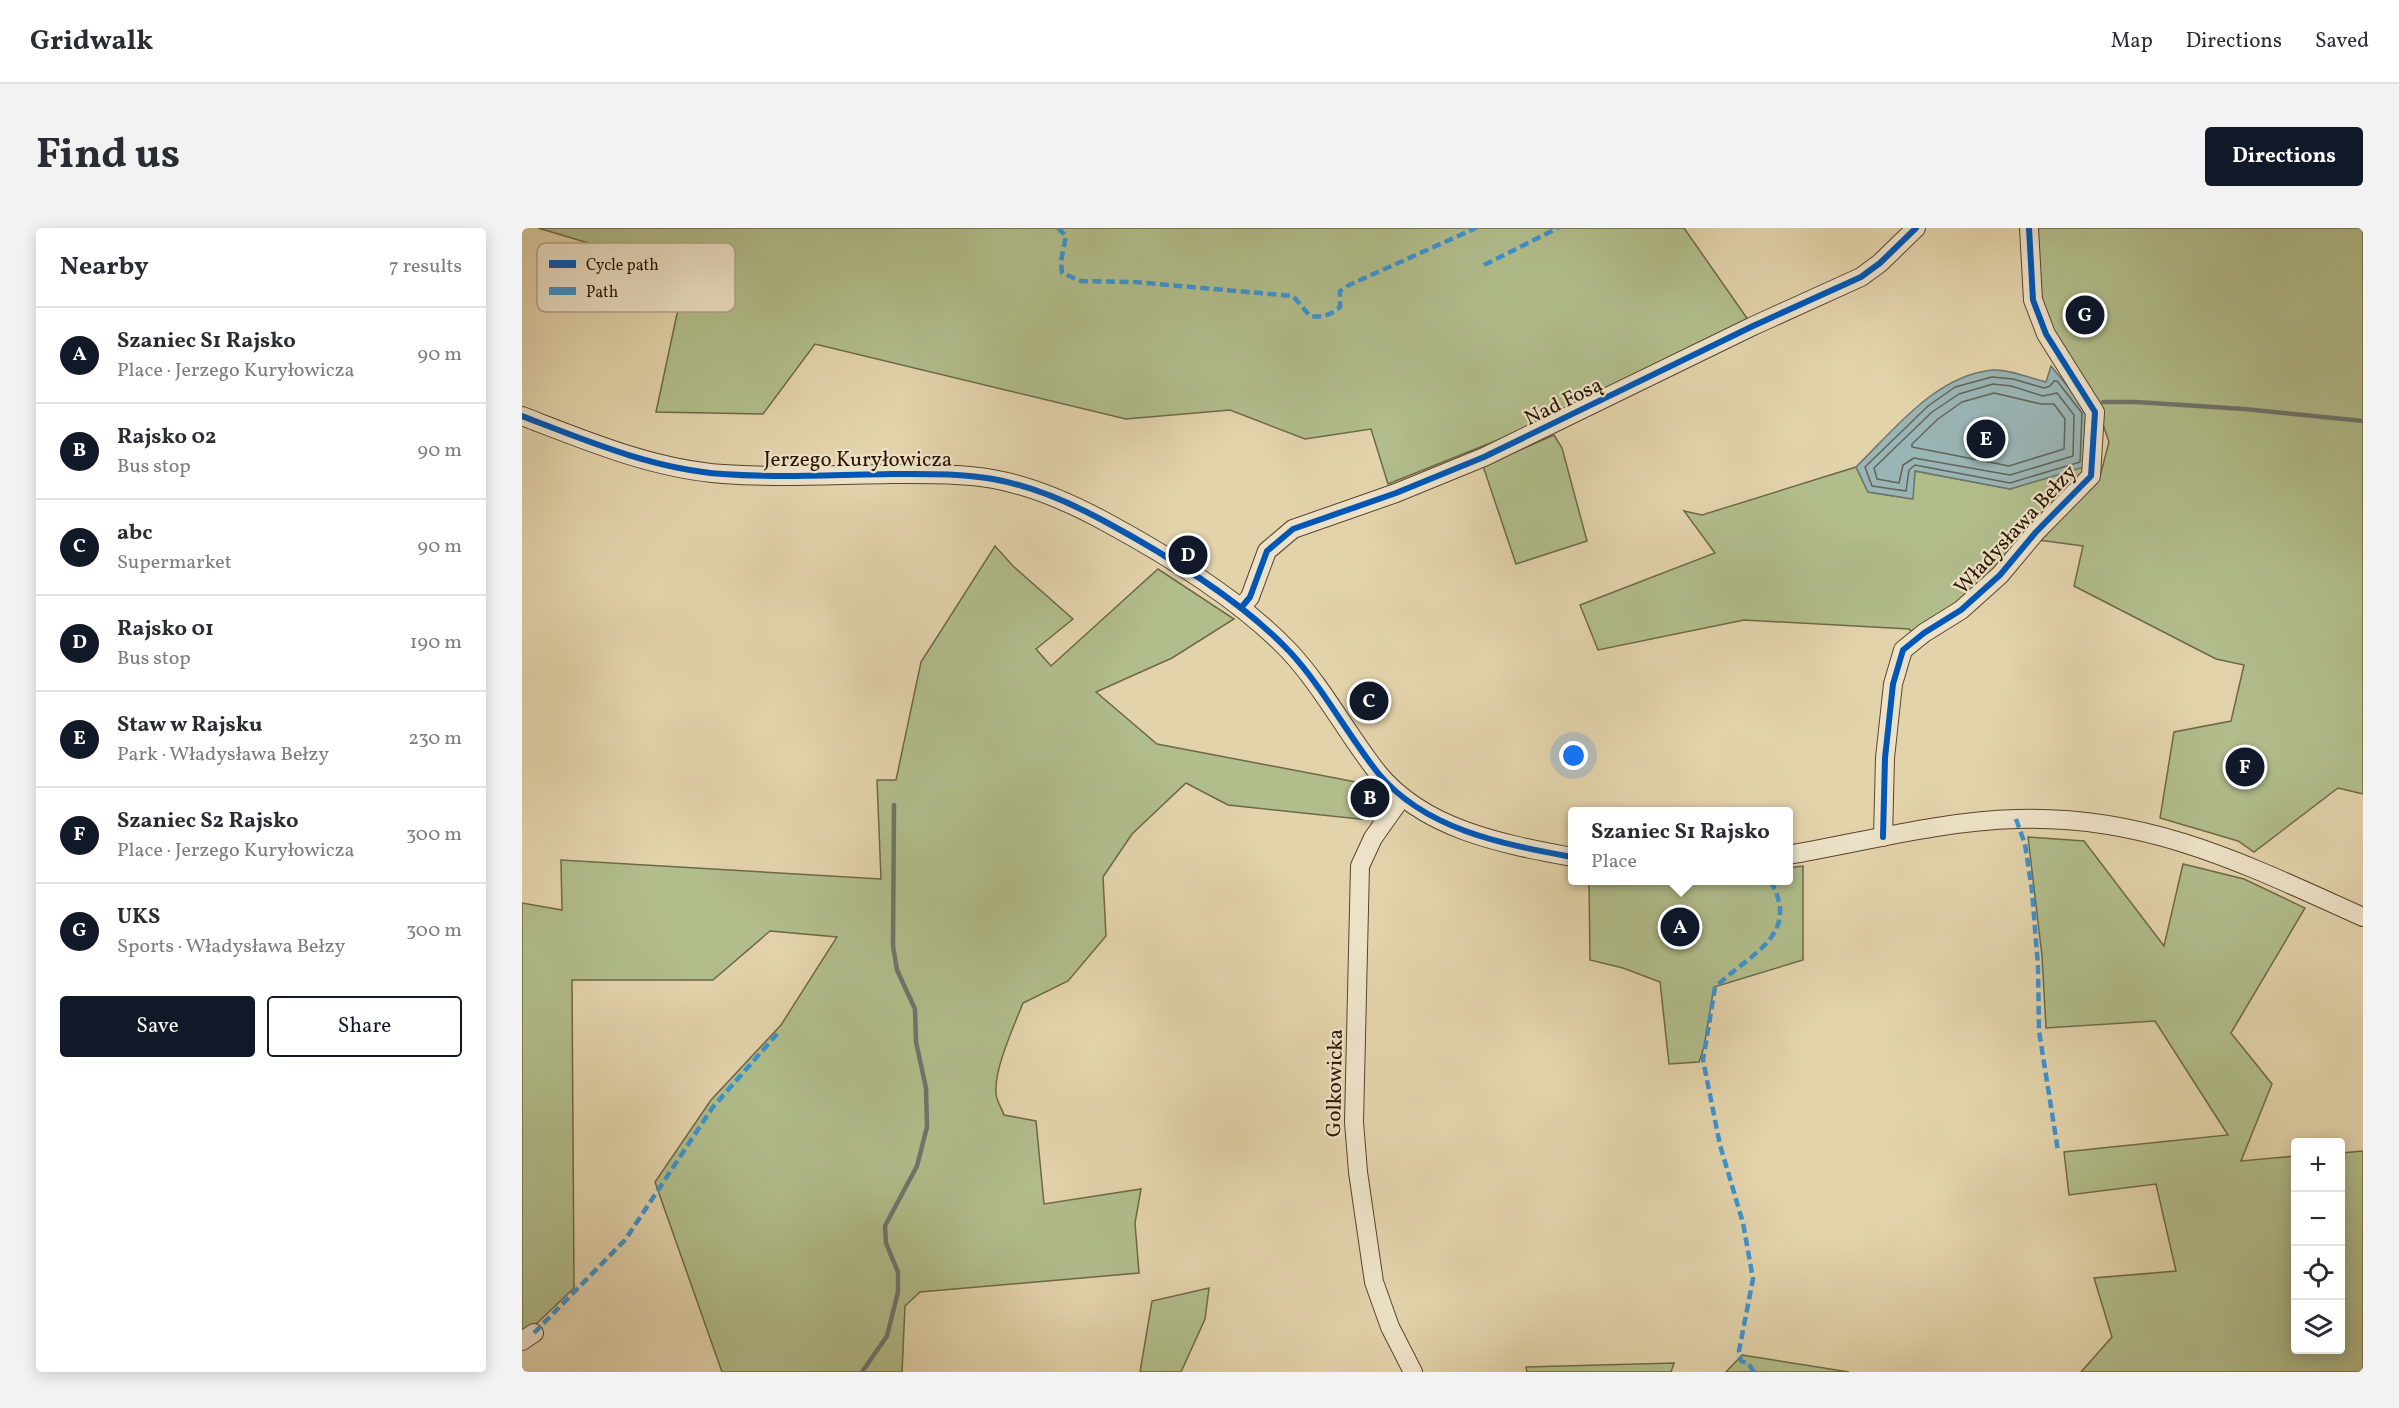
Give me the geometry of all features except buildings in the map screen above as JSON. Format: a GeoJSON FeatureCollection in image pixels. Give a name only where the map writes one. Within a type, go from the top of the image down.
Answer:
{"type":"FeatureCollection","features":[{"type":"Feature","properties":{"kind":"street","name":"Nad Fosą"},"geometry":{"type":"LineString","coordinates":[[1241,608],[1250,597],[1268,551],[1293,529],[1396,494],[1484,457],[1753,326],[1861,277],[1880,263],[1916,228]]}},
{"type":"Feature","properties":{"kind":"street","name":"Władysława Bełzy"},"geometry":{"type":"LineString","coordinates":[[1883,837],[1885,758],[1890,705],[1893,684],[1903,650],[1924,633],[1961,610],[2000,576],[2036,532],[2091,476],[2095,412],[2046,334],[2033,300],[2029,228]]}},
{"type":"Feature","properties":{"kind":"street","name":"Jerzego Kuryłowicza"},"geometry":{"type":"LineString","coordinates":[[522,416],[628,454],[692,470],[748,475],[957,475],[993,479],[1027,487],[1065,501],[1104,521],[1241,608],[1269,632],[1316,682],[1379,773],[1402,797],[1426,814],[1453,827],[1524,848],[1568,856]]}},
{"type":"Feature","properties":{"kind":"street","name":"Golkowicka"},"geometry":{"type":"LineString","coordinates":[[1402,797],[1373,838],[1360,866],[1354,1122],[1358,1172],[1374,1282],[1390,1327],[1413,1372]]}},
{"type":"Feature","properties":{"kind":"street"},"geometry":{"type":"LineString","coordinates":[[1793,854],[1953,825],[2016,819],[2090,822],[2124,827],[2181,841],[2228,857],[2363,917]]}},
{"type":"Feature","properties":{"kind":"green space"},"geometry":{"type":"Polygon","coordinates":[[[538,228],[1684,228],[1751,324],[1503,438],[1388,484],[1371,429],[1305,439],[1230,410],[1126,419],[815,344],[763,414],[656,412],[677,312],[735,312],[735,243],[588,243],[538,228]]]}},
{"type":"Feature","properties":{"kind":"green space"},"geometry":{"type":"Polygon","coordinates":[[[2034,228],[2363,228],[2363,794],[2338,788],[2254,852],[2238,841],[2160,818],[2174,732],[2231,721],[2244,665],[2216,659],[2074,586],[2083,546],[2038,540],[2099,480],[2109,442],[2095,401],[2048,325],[2038,300],[2034,228]]]}},
{"type":"Feature","properties":{"kind":"green space"},"geometry":{"type":"Polygon","coordinates":[[[1554,435],[1562,448],[1587,541],[1516,564],[1483,466],[1554,435]]]}},
{"type":"Feature","properties":{"kind":"green space"},"geometry":{"type":"Polygon","coordinates":[[[2086,466],[2081,479],[1985,583],[1915,635],[1909,629],[1744,620],[1598,650],[1580,605],[1715,553],[1684,511],[1702,515],[1856,467],[1868,492],[1912,499],[1915,471],[2010,489],[2086,466]]]}},
{"type":"Feature","properties":{"kind":"green space"},"geometry":{"type":"Polygon","coordinates":[[[995,546],[1013,566],[1073,619],[1036,649],[1051,666],[1158,569],[1234,619],[1172,658],[1096,692],[1157,744],[1356,782],[1381,810],[1378,821],[1228,805],[1186,783],[1132,834],[1103,877],[1106,936],[1068,981],[1023,1003],[998,1072],[996,1093],[999,1104],[1004,1115],[1036,1121],[1044,1204],[1141,1189],[1135,1223],[1139,1273],[920,1292],[905,1306],[902,1372],[722,1372],[655,1182],[711,1100],[781,1025],[837,937],[770,931],[713,980],[572,980],[574,1288],[532,1328],[522,1334],[522,903],[562,910],[561,860],[881,879],[877,780],[896,780],[921,662],[995,546]]]}},
{"type":"Feature","properties":{"kind":"green space"},"geometry":{"type":"Polygon","coordinates":[[[2028,837],[2084,841],[2164,946],[2183,864],[2244,879],[2305,908],[2231,1033],[2272,1084],[2241,1161],[2291,1156],[2291,1354],[2345,1354],[2345,1153],[2363,1151],[2363,1372],[2081,1372],[2112,1337],[2094,1278],[2176,1271],[2156,1184],[2069,1195],[2064,1152],[2228,1135],[2155,1021],[2046,1028],[2042,956],[2028,837]]]}},
{"type":"Feature","properties":{"kind":"green space"},"geometry":{"type":"Polygon","coordinates":[[[1803,866],[1803,960],[1714,987],[1704,1047],[1699,1062],[1669,1064],[1660,982],[1623,968],[1590,960],[1589,885],[1793,885],[1793,867],[1803,866]]]}},
{"type":"Feature","properties":{"kind":"green space"},"geometry":{"type":"Polygon","coordinates":[[[1209,1288],[1205,1319],[1181,1372],[1140,1372],[1152,1301],[1209,1288]]]}},
{"type":"Feature","properties":{"kind":"green space"},"geometry":{"type":"Polygon","coordinates":[[[1742,1355],[1849,1372],[1726,1372],[1742,1355]]]}},
{"type":"Feature","properties":{"kind":"green space"},"geometry":{"type":"Polygon","coordinates":[[[1674,1363],[1671,1372],[1527,1372],[1526,1367],[1674,1363]]]}},
{"type":"Feature","properties":{"kind":"water"},"geometry":{"type":"Polygon","coordinates":[[[2051,366],[2088,411],[2087,466],[2010,489],[1915,471],[1913,499],[1868,492],[1856,467],[1917,407],[1934,394],[1952,382],[1971,374],[1992,370],[2012,372],[2046,382],[2051,366]]]}},
{"type":"Feature","properties":{"kind":"waterway"},"geometry":{"type":"LineString","coordinates":[[2103,402],[2244,409],[2363,421]]}},
{"type":"Feature","properties":{"kind":"waterway"},"geometry":{"type":"LineString","coordinates":[[862,1372],[887,1336],[898,1292],[898,1272],[886,1243],[885,1226],[917,1166],[927,1127],[926,1088],[916,1042],[915,1009],[897,970],[893,946],[894,805]]}},
{"type":"Feature","properties":{"kind":"marked path"},"geometry":{"type":"LineString","coordinates":[[1058,228],[1066,236],[1061,261],[1062,273],[1081,281],[1135,282],[1293,296],[1310,316],[1318,317],[1330,314],[1340,307],[1340,291],[1349,285],[1476,228]]}},
{"type":"Feature","properties":{"kind":"marked path"},"geometry":{"type":"LineString","coordinates":[[1484,265],[1558,228]]}},
{"type":"Feature","properties":{"kind":"marked path"},"geometry":{"type":"LineString","coordinates":[[2016,819],[2025,844],[2032,891],[2038,966],[2039,1031],[2058,1151]]}},
{"type":"Feature","properties":{"kind":"marked path"},"geometry":{"type":"LineString","coordinates":[[1754,1372],[1748,1363],[1741,1361],[1739,1351],[1753,1279],[1743,1223],[1720,1145],[1703,1060],[1715,988],[1767,943],[1776,930],[1780,916],[1778,900],[1772,885]]}},
{"type":"Feature","properties":{"kind":"marked path"},"geometry":{"type":"LineString","coordinates":[[534,1333],[625,1240],[713,1107],[778,1033]]}},
{"type":"Feature","properties":{"kind":"cycle path"},"geometry":{"type":"LineString","coordinates":[[1241,608],[1250,597],[1267,551],[1293,529],[1396,493],[1484,457],[1753,326],[1861,277],[1880,263],[1916,228]]}},
{"type":"Feature","properties":{"kind":"cycle path"},"geometry":{"type":"LineString","coordinates":[[1883,837],[1885,758],[1893,684],[1903,650],[1924,633],[1961,610],[2000,575],[2036,532],[2091,476],[2095,412],[2046,334],[2033,300],[2029,228]]}},
{"type":"Feature","properties":{"kind":"cycle path"},"geometry":{"type":"LineString","coordinates":[[522,416],[621,453],[697,471],[765,476],[916,474],[968,476],[1008,482],[1064,501],[1153,548],[1226,597],[1271,633],[1314,681],[1378,773],[1418,808],[1467,832],[1568,856]]}},
{"type":"Feature","properties":{"kind":"place","name":"UKS"},"geometry":{"type":"Point","coordinates":[2085,315]}},
{"type":"Feature","properties":{"kind":"place","name":"Staw w Rajsku"},"geometry":{"type":"Point","coordinates":[1986,439]}},
{"type":"Feature","properties":{"kind":"place","name":"Rajsko 01"},"geometry":{"type":"Point","coordinates":[1188,555]}},
{"type":"Feature","properties":{"kind":"place","name":"abc"},"geometry":{"type":"Point","coordinates":[1369,701]}},
{"type":"Feature","properties":{"kind":"place","name":"Szaniec S2 Rajsko"},"geometry":{"type":"Point","coordinates":[2245,767]}},
{"type":"Feature","properties":{"kind":"place","name":"Rajsko 02"},"geometry":{"type":"Point","coordinates":[1370,798]}},
{"type":"Feature","properties":{"kind":"place","name":"Szaniec S1 Rajsko"},"geometry":{"type":"Point","coordinates":[1680,927]}}]}
